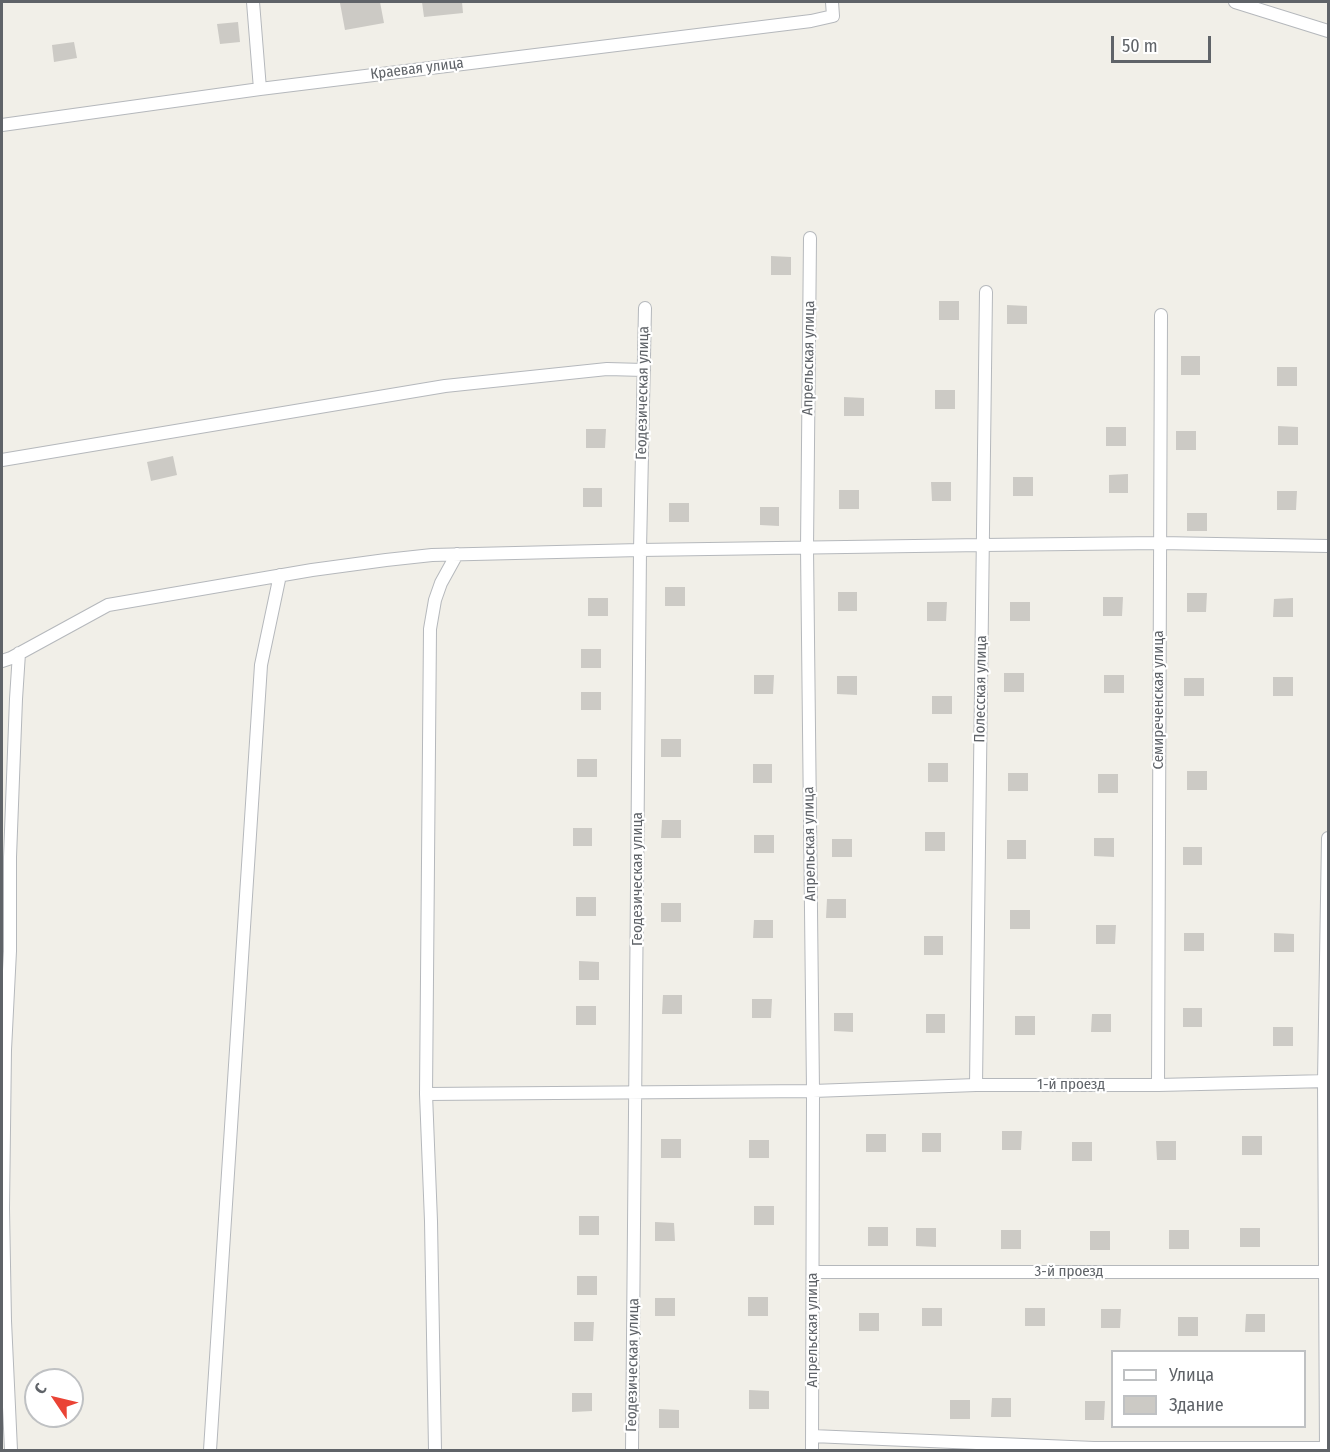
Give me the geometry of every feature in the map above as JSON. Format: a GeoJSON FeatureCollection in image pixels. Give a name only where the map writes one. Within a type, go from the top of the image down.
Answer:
{"type":"FeatureCollection","features":[{"type":"Feature","properties":{"kind":"street"},"geometry":{"type":"LineString","coordinates":[[253,2],[260,88]]}},
{"type":"Feature","properties":{"kind":"street","name":"Краевая улица"},"geometry":{"type":"LineString","coordinates":[[2,125],[260,88],[799,23],[833,16],[832,2]]}},
{"type":"Feature","properties":{"kind":"street"},"geometry":{"type":"LineString","coordinates":[[1235,2],[1329,31]]}},
{"type":"Feature","properties":{"kind":"street","name":"Апрельская улица"},"geometry":{"type":"LineString","coordinates":[[810,238],[807,548],[813,1091],[812,1450]]}},
{"type":"Feature","properties":{"kind":"street","name":"Полесская улица"},"geometry":{"type":"LineString","coordinates":[[976,1085],[986,292]]}},
{"type":"Feature","properties":{"kind":"street","name":"Геодезическая улица"},"geometry":{"type":"LineString","coordinates":[[632,1450],[640,550],[645,308]]}},
{"type":"Feature","properties":{"kind":"street","name":"Семиреченская улица"},"geometry":{"type":"LineString","coordinates":[[1158,1085],[1161,315]]}},
{"type":"Feature","properties":{"kind":"street"},"geometry":{"type":"LineString","coordinates":[[2,460],[445,386],[607,369],[644,370]]}},
{"type":"Feature","properties":{"kind":"street"},"geometry":{"type":"LineString","coordinates":[[2,661],[108,605],[280,575],[432,555],[1160,543],[1329,546]]}},
{"type":"Feature","properties":{"kind":"street"},"geometry":{"type":"LineString","coordinates":[[435,1450],[426,1094],[430,629],[435,600],[441,583],[457,555]]}},
{"type":"Feature","properties":{"kind":"street"},"geometry":{"type":"LineString","coordinates":[[210,1450],[261,665],[280,575]]}},
{"type":"Feature","properties":{"kind":"street"},"geometry":{"type":"LineString","coordinates":[[11,1450],[3,1208],[11,815],[20,653]]}},
{"type":"Feature","properties":{"kind":"street"},"geometry":{"type":"LineString","coordinates":[[812,1436],[1094,1449],[1326,1449],[1325,1272],[1329,838]]}},
{"type":"Feature","properties":{"kind":"street","name":"1-й проезд"},"geometry":{"type":"LineString","coordinates":[[426,1094],[813,1091],[976,1085],[1158,1085],[1326,1081]]}},
{"type":"Feature","properties":{"kind":"street","name":"3-й проезд"},"geometry":{"type":"LineString","coordinates":[[813,1272],[1325,1272]]}},
{"type":"Feature","properties":{"kind":"building"},"geometry":{"type":"Polygon","coordinates":[[[380,2],[384,23],[345,30],[340,3],[380,2]]]}},
{"type":"Feature","properties":{"kind":"building"},"geometry":{"type":"Polygon","coordinates":[[[422,2],[462,2],[463,13],[424,17],[422,2]]]}},
{"type":"Feature","properties":{"kind":"building"},"geometry":{"type":"Polygon","coordinates":[[[238,22],[240,42],[220,44],[217,24],[238,22]]]}},
{"type":"Feature","properties":{"kind":"building"},"geometry":{"type":"Polygon","coordinates":[[[74,42],[77,58],[54,62],[52,45],[74,42]]]}},
{"type":"Feature","properties":{"kind":"building"},"geometry":{"type":"Polygon","coordinates":[[[771,256],[791,257],[791,275],[771,275],[771,256]]]}},
{"type":"Feature","properties":{"kind":"building"},"geometry":{"type":"Polygon","coordinates":[[[939,301],[959,301],[959,320],[939,320],[939,301]]]}},
{"type":"Feature","properties":{"kind":"building"},"geometry":{"type":"Polygon","coordinates":[[[1007,305],[1027,306],[1027,324],[1007,324],[1007,305]]]}},
{"type":"Feature","properties":{"kind":"building"},"geometry":{"type":"Polygon","coordinates":[[[1181,356],[1200,356],[1200,375],[1181,375],[1181,356]]]}},
{"type":"Feature","properties":{"kind":"building"},"geometry":{"type":"Polygon","coordinates":[[[1277,367],[1297,367],[1297,386],[1277,386],[1277,367]]]}},
{"type":"Feature","properties":{"kind":"building"},"geometry":{"type":"Polygon","coordinates":[[[935,390],[955,390],[955,409],[935,409],[935,390]]]}},
{"type":"Feature","properties":{"kind":"building"},"geometry":{"type":"Polygon","coordinates":[[[844,397],[864,398],[864,416],[844,416],[844,397]]]}},
{"type":"Feature","properties":{"kind":"building"},"geometry":{"type":"Polygon","coordinates":[[[1278,426],[1298,427],[1298,445],[1278,445],[1278,426]]]}},
{"type":"Feature","properties":{"kind":"building"},"geometry":{"type":"Polygon","coordinates":[[[1106,427],[1126,427],[1126,446],[1106,446],[1106,427]]]}},
{"type":"Feature","properties":{"kind":"building"},"geometry":{"type":"Polygon","coordinates":[[[586,429],[606,429],[605,448],[586,448],[586,429]]]}},
{"type":"Feature","properties":{"kind":"building"},"geometry":{"type":"Polygon","coordinates":[[[1176,431],[1196,431],[1196,450],[1176,450],[1176,431]]]}},
{"type":"Feature","properties":{"kind":"building"},"geometry":{"type":"Polygon","coordinates":[[[173,456],[177,475],[151,481],[147,462],[173,456]]]}},
{"type":"Feature","properties":{"kind":"building"},"geometry":{"type":"Polygon","coordinates":[[[1128,474],[1128,493],[1109,493],[1109,475],[1128,474]]]}},
{"type":"Feature","properties":{"kind":"building"},"geometry":{"type":"Polygon","coordinates":[[[1013,477],[1033,477],[1033,496],[1013,496],[1013,477]]]}},
{"type":"Feature","properties":{"kind":"building"},"geometry":{"type":"Polygon","coordinates":[[[931,482],[951,482],[951,501],[932,501],[931,482]]]}},
{"type":"Feature","properties":{"kind":"building"},"geometry":{"type":"Polygon","coordinates":[[[583,488],[602,488],[602,507],[583,507],[583,488]]]}},
{"type":"Feature","properties":{"kind":"building"},"geometry":{"type":"Polygon","coordinates":[[[839,490],[859,490],[859,509],[839,509],[839,490]]]}},
{"type":"Feature","properties":{"kind":"building"},"geometry":{"type":"Polygon","coordinates":[[[1277,491],[1297,491],[1296,510],[1277,510],[1277,491]]]}},
{"type":"Feature","properties":{"kind":"building"},"geometry":{"type":"Polygon","coordinates":[[[669,503],[689,503],[689,522],[669,522],[669,503]]]}},
{"type":"Feature","properties":{"kind":"building"},"geometry":{"type":"Polygon","coordinates":[[[760,507],[779,507],[779,526],[760,525],[760,507]]]}},
{"type":"Feature","properties":{"kind":"building"},"geometry":{"type":"Polygon","coordinates":[[[1187,513],[1207,513],[1207,531],[1187,531],[1187,513]]]}},
{"type":"Feature","properties":{"kind":"building"},"geometry":{"type":"Polygon","coordinates":[[[665,587],[685,587],[685,606],[665,606],[665,587]]]}},
{"type":"Feature","properties":{"kind":"building"},"geometry":{"type":"Polygon","coordinates":[[[838,592],[857,592],[857,611],[838,611],[838,592]]]}},
{"type":"Feature","properties":{"kind":"building"},"geometry":{"type":"Polygon","coordinates":[[[1187,593],[1207,593],[1206,612],[1187,612],[1187,593]]]}},
{"type":"Feature","properties":{"kind":"building"},"geometry":{"type":"Polygon","coordinates":[[[1103,597],[1123,597],[1122,616],[1103,616],[1103,597]]]}},
{"type":"Feature","properties":{"kind":"building"},"geometry":{"type":"Polygon","coordinates":[[[588,598],[608,598],[608,616],[588,616],[588,598]]]}},
{"type":"Feature","properties":{"kind":"building"},"geometry":{"type":"Polygon","coordinates":[[[1293,598],[1293,617],[1273,617],[1274,599],[1293,598]]]}},
{"type":"Feature","properties":{"kind":"building"},"geometry":{"type":"Polygon","coordinates":[[[927,602],[947,602],[946,621],[927,621],[927,602]]]}},
{"type":"Feature","properties":{"kind":"building"},"geometry":{"type":"Polygon","coordinates":[[[1010,602],[1030,602],[1030,621],[1010,621],[1010,602]]]}},
{"type":"Feature","properties":{"kind":"building"},"geometry":{"type":"Polygon","coordinates":[[[581,649],[601,649],[601,668],[581,668],[581,649]]]}},
{"type":"Feature","properties":{"kind":"building"},"geometry":{"type":"Polygon","coordinates":[[[1004,673],[1024,673],[1024,692],[1004,692],[1004,673]]]}},
{"type":"Feature","properties":{"kind":"building"},"geometry":{"type":"Polygon","coordinates":[[[754,675],[774,675],[773,694],[754,694],[754,675]]]}},
{"type":"Feature","properties":{"kind":"building"},"geometry":{"type":"Polygon","coordinates":[[[1104,675],[1124,675],[1124,693],[1104,693],[1104,675]]]}},
{"type":"Feature","properties":{"kind":"building"},"geometry":{"type":"Polygon","coordinates":[[[837,676],[857,676],[857,695],[837,694],[837,676]]]}},
{"type":"Feature","properties":{"kind":"building"},"geometry":{"type":"Polygon","coordinates":[[[1273,677],[1293,677],[1293,696],[1273,696],[1273,677]]]}},
{"type":"Feature","properties":{"kind":"building"},"geometry":{"type":"Polygon","coordinates":[[[1184,678],[1204,678],[1204,696],[1184,696],[1184,678]]]}},
{"type":"Feature","properties":{"kind":"building"},"geometry":{"type":"Polygon","coordinates":[[[581,692],[601,692],[601,710],[581,710],[581,692]]]}},
{"type":"Feature","properties":{"kind":"building"},"geometry":{"type":"Polygon","coordinates":[[[932,696],[952,696],[952,714],[932,714],[932,696]]]}},
{"type":"Feature","properties":{"kind":"building"},"geometry":{"type":"Polygon","coordinates":[[[661,739],[681,739],[681,757],[661,757],[661,739]]]}},
{"type":"Feature","properties":{"kind":"building"},"geometry":{"type":"Polygon","coordinates":[[[577,759],[597,759],[597,777],[577,777],[577,759]]]}},
{"type":"Feature","properties":{"kind":"building"},"geometry":{"type":"Polygon","coordinates":[[[928,763],[948,763],[948,782],[928,782],[928,763]]]}},
{"type":"Feature","properties":{"kind":"building"},"geometry":{"type":"Polygon","coordinates":[[[753,764],[772,764],[772,783],[753,783],[753,764]]]}},
{"type":"Feature","properties":{"kind":"building"},"geometry":{"type":"Polygon","coordinates":[[[1187,771],[1207,771],[1207,790],[1187,790],[1187,771]]]}},
{"type":"Feature","properties":{"kind":"building"},"geometry":{"type":"Polygon","coordinates":[[[1008,773],[1028,773],[1028,791],[1008,791],[1008,773]]]}},
{"type":"Feature","properties":{"kind":"building"},"geometry":{"type":"Polygon","coordinates":[[[1098,774],[1118,774],[1118,793],[1098,793],[1098,774]]]}},
{"type":"Feature","properties":{"kind":"building"},"geometry":{"type":"Polygon","coordinates":[[[662,820],[681,820],[681,838],[661,838],[662,820]]]}},
{"type":"Feature","properties":{"kind":"building"},"geometry":{"type":"Polygon","coordinates":[[[573,828],[592,828],[592,846],[573,846],[573,828]]]}},
{"type":"Feature","properties":{"kind":"building"},"geometry":{"type":"Polygon","coordinates":[[[925,832],[945,832],[945,851],[925,851],[925,832]]]}},
{"type":"Feature","properties":{"kind":"building"},"geometry":{"type":"Polygon","coordinates":[[[754,835],[774,835],[774,853],[754,853],[754,835]]]}},
{"type":"Feature","properties":{"kind":"building"},"geometry":{"type":"Polygon","coordinates":[[[1094,838],[1114,838],[1114,857],[1094,856],[1094,838]]]}},
{"type":"Feature","properties":{"kind":"building"},"geometry":{"type":"Polygon","coordinates":[[[832,839],[852,839],[852,857],[832,857],[832,839]]]}},
{"type":"Feature","properties":{"kind":"building"},"geometry":{"type":"Polygon","coordinates":[[[1007,840],[1026,840],[1026,859],[1007,859],[1007,840]]]}},
{"type":"Feature","properties":{"kind":"building"},"geometry":{"type":"Polygon","coordinates":[[[1183,847],[1202,847],[1202,865],[1183,865],[1183,847]]]}},
{"type":"Feature","properties":{"kind":"building"},"geometry":{"type":"Polygon","coordinates":[[[576,897],[596,897],[596,916],[576,916],[576,897]]]}},
{"type":"Feature","properties":{"kind":"building"},"geometry":{"type":"Polygon","coordinates":[[[827,899],[846,899],[846,918],[826,918],[827,899]]]}},
{"type":"Feature","properties":{"kind":"building"},"geometry":{"type":"Polygon","coordinates":[[[661,903],[681,903],[681,922],[661,922],[661,903]]]}},
{"type":"Feature","properties":{"kind":"building"},"geometry":{"type":"Polygon","coordinates":[[[1010,910],[1030,910],[1030,929],[1010,929],[1010,910]]]}},
{"type":"Feature","properties":{"kind":"building"},"geometry":{"type":"Polygon","coordinates":[[[754,920],[773,920],[773,938],[753,938],[754,920]]]}},
{"type":"Feature","properties":{"kind":"building"},"geometry":{"type":"Polygon","coordinates":[[[1096,925],[1116,925],[1115,944],[1096,944],[1096,925]]]}},
{"type":"Feature","properties":{"kind":"building"},"geometry":{"type":"Polygon","coordinates":[[[1184,933],[1204,933],[1204,951],[1184,951],[1184,933]]]}},
{"type":"Feature","properties":{"kind":"building"},"geometry":{"type":"Polygon","coordinates":[[[1274,933],[1294,934],[1294,952],[1274,952],[1274,933]]]}},
{"type":"Feature","properties":{"kind":"building"},"geometry":{"type":"Polygon","coordinates":[[[924,936],[943,936],[943,955],[924,955],[924,936]]]}},
{"type":"Feature","properties":{"kind":"building"},"geometry":{"type":"Polygon","coordinates":[[[579,961],[599,962],[599,980],[579,980],[579,961]]]}},
{"type":"Feature","properties":{"kind":"building"},"geometry":{"type":"Polygon","coordinates":[[[663,995],[682,995],[682,1014],[662,1014],[663,995]]]}},
{"type":"Feature","properties":{"kind":"building"},"geometry":{"type":"Polygon","coordinates":[[[752,999],[772,999],[771,1018],[752,1018],[752,999]]]}},
{"type":"Feature","properties":{"kind":"building"},"geometry":{"type":"Polygon","coordinates":[[[576,1006],[596,1006],[596,1025],[576,1025],[576,1006]]]}},
{"type":"Feature","properties":{"kind":"building"},"geometry":{"type":"Polygon","coordinates":[[[1183,1008],[1202,1008],[1202,1027],[1183,1027],[1183,1008]]]}},
{"type":"Feature","properties":{"kind":"building"},"geometry":{"type":"Polygon","coordinates":[[[834,1013],[853,1013],[853,1032],[834,1031],[834,1013]]]}},
{"type":"Feature","properties":{"kind":"building"},"geometry":{"type":"Polygon","coordinates":[[[926,1014],[945,1014],[945,1033],[926,1033],[926,1014]]]}},
{"type":"Feature","properties":{"kind":"building"},"geometry":{"type":"Polygon","coordinates":[[[1092,1014],[1111,1014],[1111,1032],[1091,1032],[1092,1014]]]}},
{"type":"Feature","properties":{"kind":"building"},"geometry":{"type":"Polygon","coordinates":[[[1015,1016],[1035,1016],[1035,1035],[1015,1035],[1015,1016]]]}},
{"type":"Feature","properties":{"kind":"building"},"geometry":{"type":"Polygon","coordinates":[[[1273,1027],[1293,1027],[1293,1046],[1273,1046],[1273,1027]]]}},
{"type":"Feature","properties":{"kind":"building"},"geometry":{"type":"Polygon","coordinates":[[[1002,1131],[1022,1131],[1021,1150],[1002,1150],[1002,1131]]]}},
{"type":"Feature","properties":{"kind":"building"},"geometry":{"type":"Polygon","coordinates":[[[922,1133],[941,1133],[941,1152],[922,1152],[922,1133]]]}},
{"type":"Feature","properties":{"kind":"building"},"geometry":{"type":"Polygon","coordinates":[[[866,1134],[886,1134],[886,1152],[866,1152],[866,1134]]]}},
{"type":"Feature","properties":{"kind":"building"},"geometry":{"type":"Polygon","coordinates":[[[1242,1136],[1262,1136],[1262,1155],[1242,1155],[1242,1136]]]}},
{"type":"Feature","properties":{"kind":"building"},"geometry":{"type":"Polygon","coordinates":[[[661,1139],[681,1139],[681,1158],[661,1158],[661,1139]]]}},
{"type":"Feature","properties":{"kind":"building"},"geometry":{"type":"Polygon","coordinates":[[[749,1140],[769,1140],[769,1158],[749,1158],[749,1140]]]}},
{"type":"Feature","properties":{"kind":"building"},"geometry":{"type":"Polygon","coordinates":[[[1156,1141],[1176,1141],[1176,1160],[1157,1160],[1156,1141]]]}},
{"type":"Feature","properties":{"kind":"building"},"geometry":{"type":"Polygon","coordinates":[[[1072,1142],[1092,1142],[1092,1161],[1072,1161],[1072,1142]]]}},
{"type":"Feature","properties":{"kind":"building"},"geometry":{"type":"Polygon","coordinates":[[[754,1206],[774,1206],[774,1225],[754,1225],[754,1206]]]}},
{"type":"Feature","properties":{"kind":"building"},"geometry":{"type":"Polygon","coordinates":[[[579,1216],[599,1216],[599,1235],[579,1235],[579,1216]]]}},
{"type":"Feature","properties":{"kind":"building"},"geometry":{"type":"Polygon","coordinates":[[[655,1222],[674,1223],[675,1241],[655,1241],[655,1222]]]}},
{"type":"Feature","properties":{"kind":"building"},"geometry":{"type":"Polygon","coordinates":[[[868,1227],[888,1227],[888,1246],[868,1246],[868,1227]]]}},
{"type":"Feature","properties":{"kind":"building"},"geometry":{"type":"Polygon","coordinates":[[[916,1228],[936,1228],[936,1247],[916,1246],[916,1228]]]}},
{"type":"Feature","properties":{"kind":"building"},"geometry":{"type":"Polygon","coordinates":[[[1240,1228],[1260,1228],[1260,1247],[1240,1247],[1240,1228]]]}},
{"type":"Feature","properties":{"kind":"building"},"geometry":{"type":"Polygon","coordinates":[[[1001,1230],[1021,1230],[1021,1249],[1001,1249],[1001,1230]]]}},
{"type":"Feature","properties":{"kind":"building"},"geometry":{"type":"Polygon","coordinates":[[[1169,1230],[1189,1230],[1189,1249],[1169,1249],[1169,1230]]]}},
{"type":"Feature","properties":{"kind":"building"},"geometry":{"type":"Polygon","coordinates":[[[1090,1231],[1110,1231],[1110,1250],[1090,1250],[1090,1231]]]}},
{"type":"Feature","properties":{"kind":"building"},"geometry":{"type":"Polygon","coordinates":[[[577,1276],[597,1276],[597,1295],[577,1295],[577,1276]]]}},
{"type":"Feature","properties":{"kind":"building"},"geometry":{"type":"Polygon","coordinates":[[[748,1297],[768,1297],[768,1316],[748,1316],[748,1297]]]}},
{"type":"Feature","properties":{"kind":"building"},"geometry":{"type":"Polygon","coordinates":[[[655,1298],[675,1298],[675,1316],[655,1316],[655,1298]]]}},
{"type":"Feature","properties":{"kind":"building"},"geometry":{"type":"Polygon","coordinates":[[[922,1308],[942,1308],[942,1326],[922,1326],[922,1308]]]}},
{"type":"Feature","properties":{"kind":"building"},"geometry":{"type":"Polygon","coordinates":[[[1025,1308],[1045,1308],[1045,1326],[1025,1326],[1025,1308]]]}},
{"type":"Feature","properties":{"kind":"building"},"geometry":{"type":"Polygon","coordinates":[[[1101,1309],[1121,1309],[1120,1328],[1101,1328],[1101,1309]]]}},
{"type":"Feature","properties":{"kind":"building"},"geometry":{"type":"Polygon","coordinates":[[[859,1313],[879,1313],[879,1331],[859,1331],[859,1313]]]}},
{"type":"Feature","properties":{"kind":"building"},"geometry":{"type":"Polygon","coordinates":[[[1246,1314],[1265,1314],[1265,1332],[1245,1332],[1246,1314]]]}},
{"type":"Feature","properties":{"kind":"building"},"geometry":{"type":"Polygon","coordinates":[[[1178,1317],[1198,1317],[1198,1336],[1178,1336],[1178,1317]]]}},
{"type":"Feature","properties":{"kind":"building"},"geometry":{"type":"Polygon","coordinates":[[[574,1322],[594,1322],[593,1341],[574,1341],[574,1322]]]}},
{"type":"Feature","properties":{"kind":"building"},"geometry":{"type":"Polygon","coordinates":[[[749,1390],[769,1391],[769,1409],[749,1409],[749,1390]]]}},
{"type":"Feature","properties":{"kind":"building"},"geometry":{"type":"Polygon","coordinates":[[[572,1393],[592,1393],[592,1411],[572,1412],[572,1393]]]}},
{"type":"Feature","properties":{"kind":"building"},"geometry":{"type":"Polygon","coordinates":[[[992,1398],[1011,1398],[1011,1417],[991,1417],[992,1398]]]}},
{"type":"Feature","properties":{"kind":"building"},"geometry":{"type":"Polygon","coordinates":[[[950,1400],[970,1400],[970,1419],[950,1419],[950,1400]]]}},
{"type":"Feature","properties":{"kind":"building"},"geometry":{"type":"Polygon","coordinates":[[[1085,1401],[1105,1401],[1104,1420],[1085,1420],[1085,1401]]]}},
{"type":"Feature","properties":{"kind":"building"},"geometry":{"type":"Polygon","coordinates":[[[659,1409],[679,1410],[679,1428],[659,1428],[659,1409]]]}}]}
